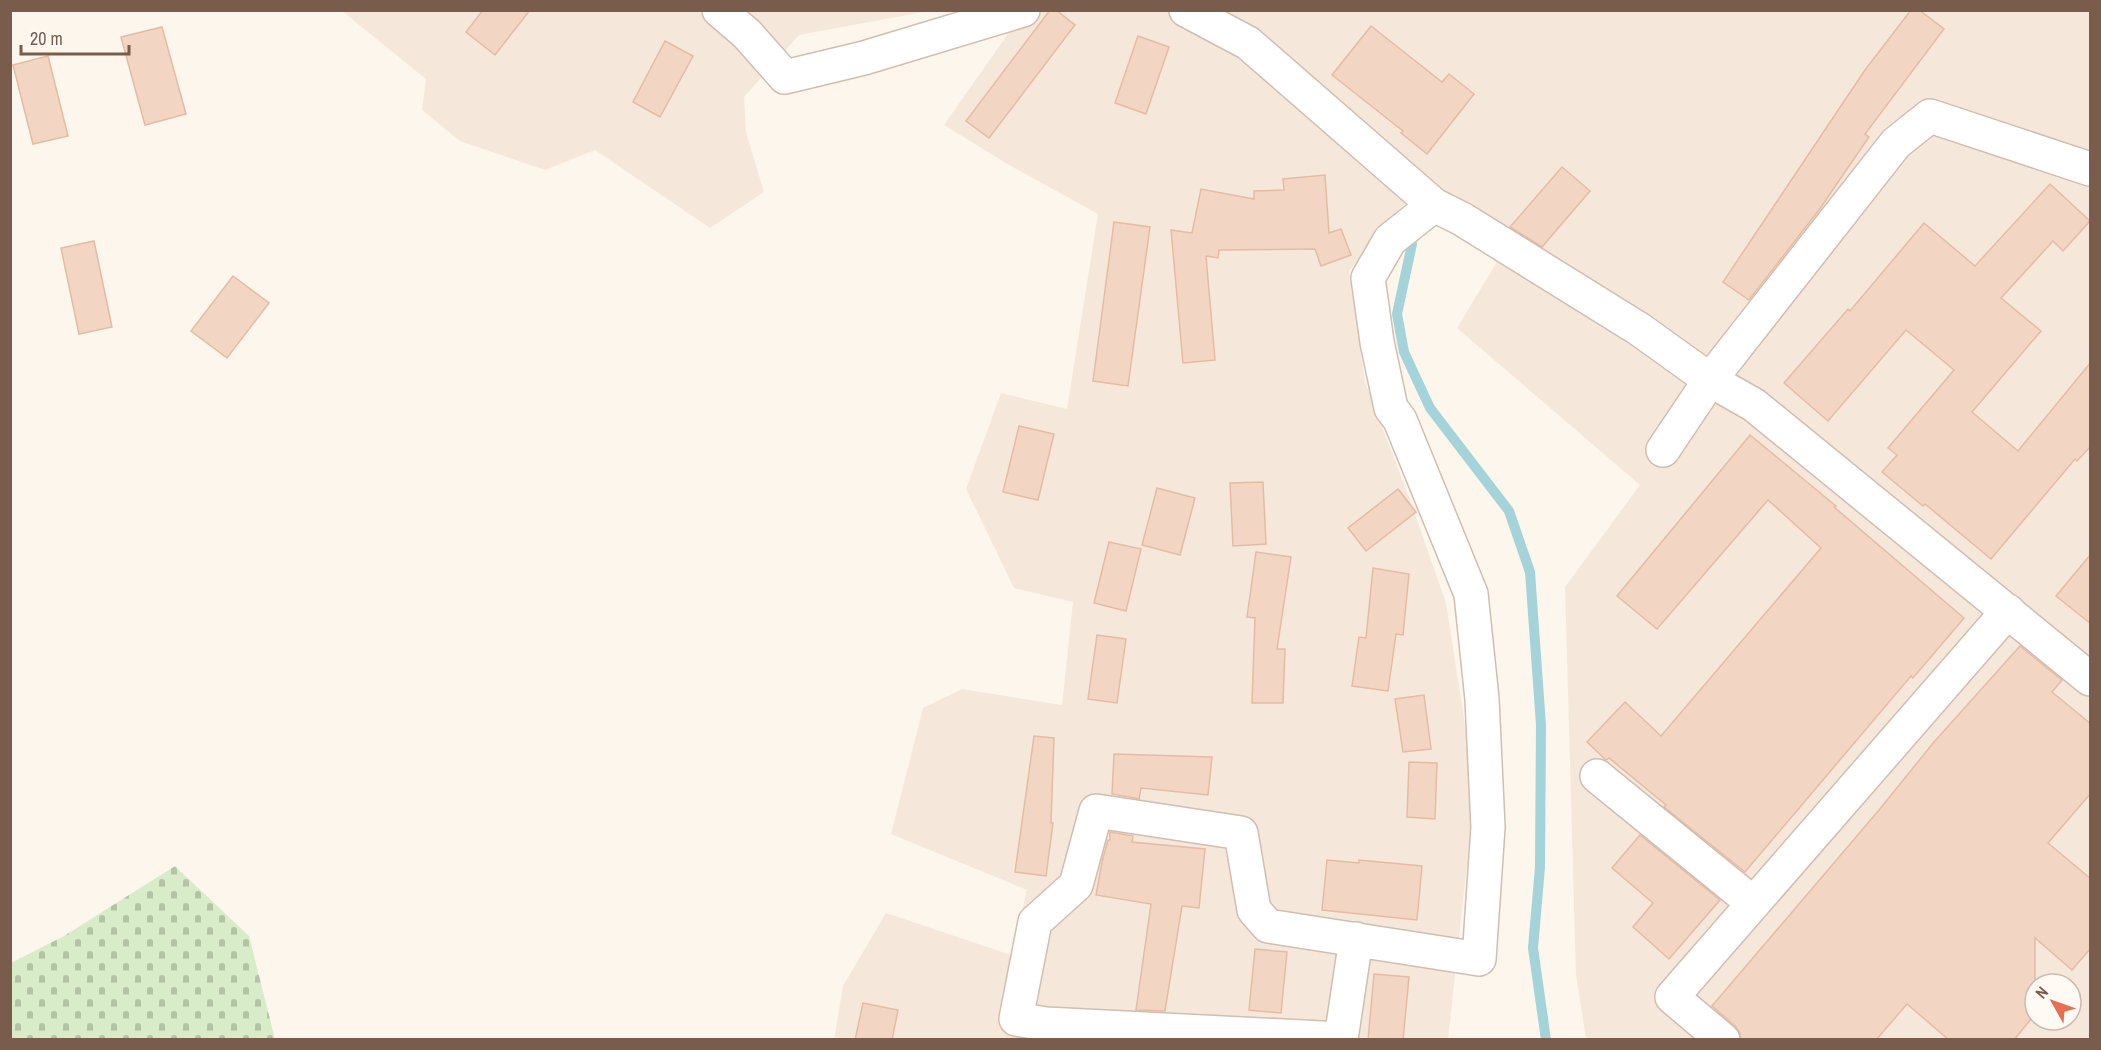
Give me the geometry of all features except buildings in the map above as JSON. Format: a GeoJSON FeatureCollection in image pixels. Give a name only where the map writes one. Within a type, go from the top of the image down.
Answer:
{"type":"FeatureCollection","features":[{"type":"Feature","properties":{"kind":"street"},"geometry":{"type":"LineString","coordinates":[[719,10],[747,34],[785,77],[864,58],[1023,10]]}},
{"type":"Feature","properties":{"kind":"street"},"geometry":{"type":"LineString","coordinates":[[1186,10],[1248,43],[1434,205],[1462,219],[1639,329],[1710,380],[1754,405],[2091,679]]}},
{"type":"Feature","properties":{"kind":"street"},"geometry":{"type":"LineString","coordinates":[[1663,450],[1710,380],[1896,144],[1930,117],[2091,170]]}},
{"type":"Feature","properties":{"kind":"street"},"geometry":{"type":"LineString","coordinates":[[1356,939],[1341,1039],[1046,1024],[1016,1019],[1035,922],[1076,885],[1096,811],[1241,833],[1254,910],[1268,926],[1356,939],[1479,959],[1488,827],[1482,699],[1472,594],[1400,420],[1391,408],[1377,342],[1368,278],[1390,240],[1434,205]]}},
{"type":"Feature","properties":{"kind":"street"},"geometry":{"type":"LineString","coordinates":[[1723,1040],[1672,997],[2008,611]]}},
{"type":"Feature","properties":{"kind":"street"},"geometry":{"type":"LineString","coordinates":[[1597,776],[1753,903]]}},
{"type":"Feature","properties":{"kind":"shaded area"},"geometry":{"type":"Polygon","coordinates":[[[342,11],[929,11],[799,35],[744,97],[746,132],[764,192],[710,228],[595,150],[545,170],[460,141],[422,110],[426,79],[342,11]]]}},
{"type":"Feature","properties":{"kind":"shaded area"},"geometry":{"type":"Polygon","coordinates":[[[1024,11],[2090,11],[2090,1039],[1586,1039],[1576,975],[1565,587],[1640,485],[1457,328],[1509,242],[1425,179],[1349,271],[1365,382],[1446,603],[1474,782],[1448,1039],[834,1040],[843,986],[886,913],[1011,955],[1027,890],[891,834],[923,708],[962,689],[1062,705],[1073,602],[1014,588],[966,489],[1001,393],[1067,409],[1098,214],[1009,165],[944,125],[1024,11]]]}},
{"type":"Feature","properties":{"kind":"green space"},"geometry":{"type":"Polygon","coordinates":[[[175,866],[249,936],[275,1039],[11,1039],[11,963],[64,936],[175,866]]]}},
{"type":"Feature","properties":{"kind":"waterway"},"geometry":{"type":"LineString","coordinates":[[1412,244],[1397,314],[1404,352],[1430,408],[1509,511],[1530,572],[1541,725],[1540,867],[1533,948],[1546,1040]]}}]}
